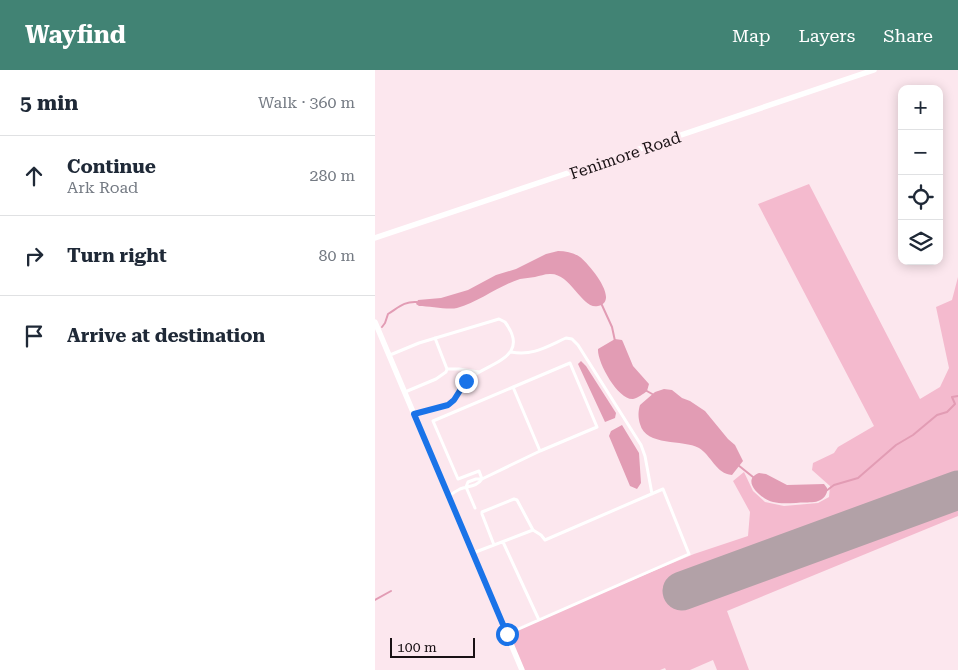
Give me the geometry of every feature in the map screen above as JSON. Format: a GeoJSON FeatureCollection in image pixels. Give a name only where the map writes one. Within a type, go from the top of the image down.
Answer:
{"type":"FeatureCollection","features":[{"type":"Feature","properties":{"kind":"street","name":"Fenimore Road"},"geometry":{"type":"LineString","coordinates":[[375,238],[874,70]]}},
{"type":"Feature","properties":{"kind":"street"},"geometry":{"type":"LineString","coordinates":[[375,322],[522,670]]}},
{"type":"Feature","properties":{"kind":"lane"},"geometry":{"type":"LineString","coordinates":[[389,356],[435,338],[499,319],[505,322],[512,333],[513,348],[503,360],[493,367],[480,372],[462,385],[454,400],[448,405],[414,414]]}},
{"type":"Feature","properties":{"kind":"lane"},"geometry":{"type":"LineString","coordinates":[[405,392],[436,379],[447,372],[435,338]]}},
{"type":"Feature","properties":{"kind":"lane"},"geometry":{"type":"LineString","coordinates":[[510,352],[529,354],[566,338],[572,339],[579,345],[641,444],[652,494]]}},
{"type":"Feature","properties":{"kind":"lane"},"geometry":{"type":"LineString","coordinates":[[448,496],[466,487],[468,482],[482,479],[540,450],[597,426],[571,363],[433,421],[458,479],[479,471],[482,479]]}},
{"type":"Feature","properties":{"kind":"lane"},"geometry":{"type":"LineString","coordinates":[[447,369],[459,368],[480,372]]}},
{"type":"Feature","properties":{"kind":"lane"},"geometry":{"type":"LineString","coordinates":[[513,387],[540,450]]}},
{"type":"Feature","properties":{"kind":"lane"},"geometry":{"type":"LineString","coordinates":[[466,487],[475,508]]}},
{"type":"Feature","properties":{"kind":"lane"},"geometry":{"type":"LineString","coordinates":[[494,545],[482,512],[514,499],[517,500],[533,530],[545,540],[663,489],[689,554],[507,634]]}},
{"type":"Feature","properties":{"kind":"lane"},"geometry":{"type":"LineString","coordinates":[[473,553],[533,530]]}},
{"type":"Feature","properties":{"kind":"lane"},"geometry":{"type":"LineString","coordinates":[[503,542],[539,620]]}},
{"type":"Feature","properties":{"kind":"shaded area"},"geometry":{"type":"Polygon","coordinates":[[[809,184],[920,399],[940,387],[949,368],[936,307],[952,300],[958,277],[958,516],[727,611],[749,670],[717,670],[713,660],[690,670],[666,670],[665,668],[660,670],[522,670],[506,633],[694,554],[748,536],[750,512],[733,481],[744,472],[753,491],[765,502],[784,506],[818,503],[829,497],[830,486],[812,470],[813,463],[834,453],[838,447],[874,426],[758,204],[809,184]]]}},
{"type":"Feature","properties":{"kind":"shaded area"},"geometry":{"type":"Polygon","coordinates":[[[558,251],[570,252],[578,256],[589,266],[605,290],[606,297],[604,303],[592,306],[564,279],[550,274],[520,279],[457,308],[449,309],[419,306],[416,304],[418,300],[441,298],[468,290],[496,275],[516,269],[546,254],[558,251]]]}},
{"type":"Feature","properties":{"kind":"shaded area"},"geometry":{"type":"Polygon","coordinates":[[[615,339],[622,340],[633,366],[649,384],[647,391],[633,399],[627,398],[615,387],[601,362],[598,349],[615,339]]]}},
{"type":"Feature","properties":{"kind":"shaded area"},"geometry":{"type":"Polygon","coordinates":[[[581,361],[616,413],[615,418],[605,422],[578,364],[581,361]]]}},
{"type":"Feature","properties":{"kind":"shaded area"},"geometry":{"type":"Polygon","coordinates":[[[664,389],[672,390],[705,411],[735,445],[743,461],[732,475],[726,474],[718,468],[699,448],[657,439],[649,436],[644,431],[639,419],[640,405],[655,392],[664,389]]]}},
{"type":"Feature","properties":{"kind":"shaded area"},"geometry":{"type":"Polygon","coordinates":[[[622,425],[639,453],[641,483],[637,489],[630,486],[609,436],[611,431],[622,425]]]}},
{"type":"Feature","properties":{"kind":"shaded area"},"geometry":{"type":"Polygon","coordinates":[[[759,473],[766,474],[787,485],[824,484],[827,492],[822,499],[814,502],[773,502],[763,497],[754,489],[751,480],[759,473]]]}},
{"type":"Feature","properties":{"kind":"waterway"},"geometry":{"type":"LineString","coordinates":[[382,327],[388,314],[405,304],[417,302]]}},
{"type":"Feature","properties":{"kind":"waterway"},"geometry":{"type":"LineString","coordinates":[[601,303],[612,327],[615,341]]}},
{"type":"Feature","properties":{"kind":"waterway"},"geometry":{"type":"LineString","coordinates":[[645,390],[654,395]]}},
{"type":"Feature","properties":{"kind":"waterway"},"geometry":{"type":"LineString","coordinates":[[826,491],[834,485],[858,478],[896,445],[913,435],[937,415],[947,412],[955,404],[952,397],[958,396]]}},
{"type":"Feature","properties":{"kind":"waterway"},"geometry":{"type":"LineString","coordinates":[[738,465],[753,477]]}},
{"type":"Feature","properties":{"kind":"waterway"},"geometry":{"type":"LineString","coordinates":[[375,600],[391,591]]}},
{"type":"Feature","properties":{"kind":"runway"},"geometry":{"type":"LineString","coordinates":[[682,591],[958,490]]}},
{"type":"Feature","properties":{"kind":"route"},"geometry":{"type":"LineString","coordinates":[[466,381],[454,400],[448,405],[414,414],[507,634]]}}]}
